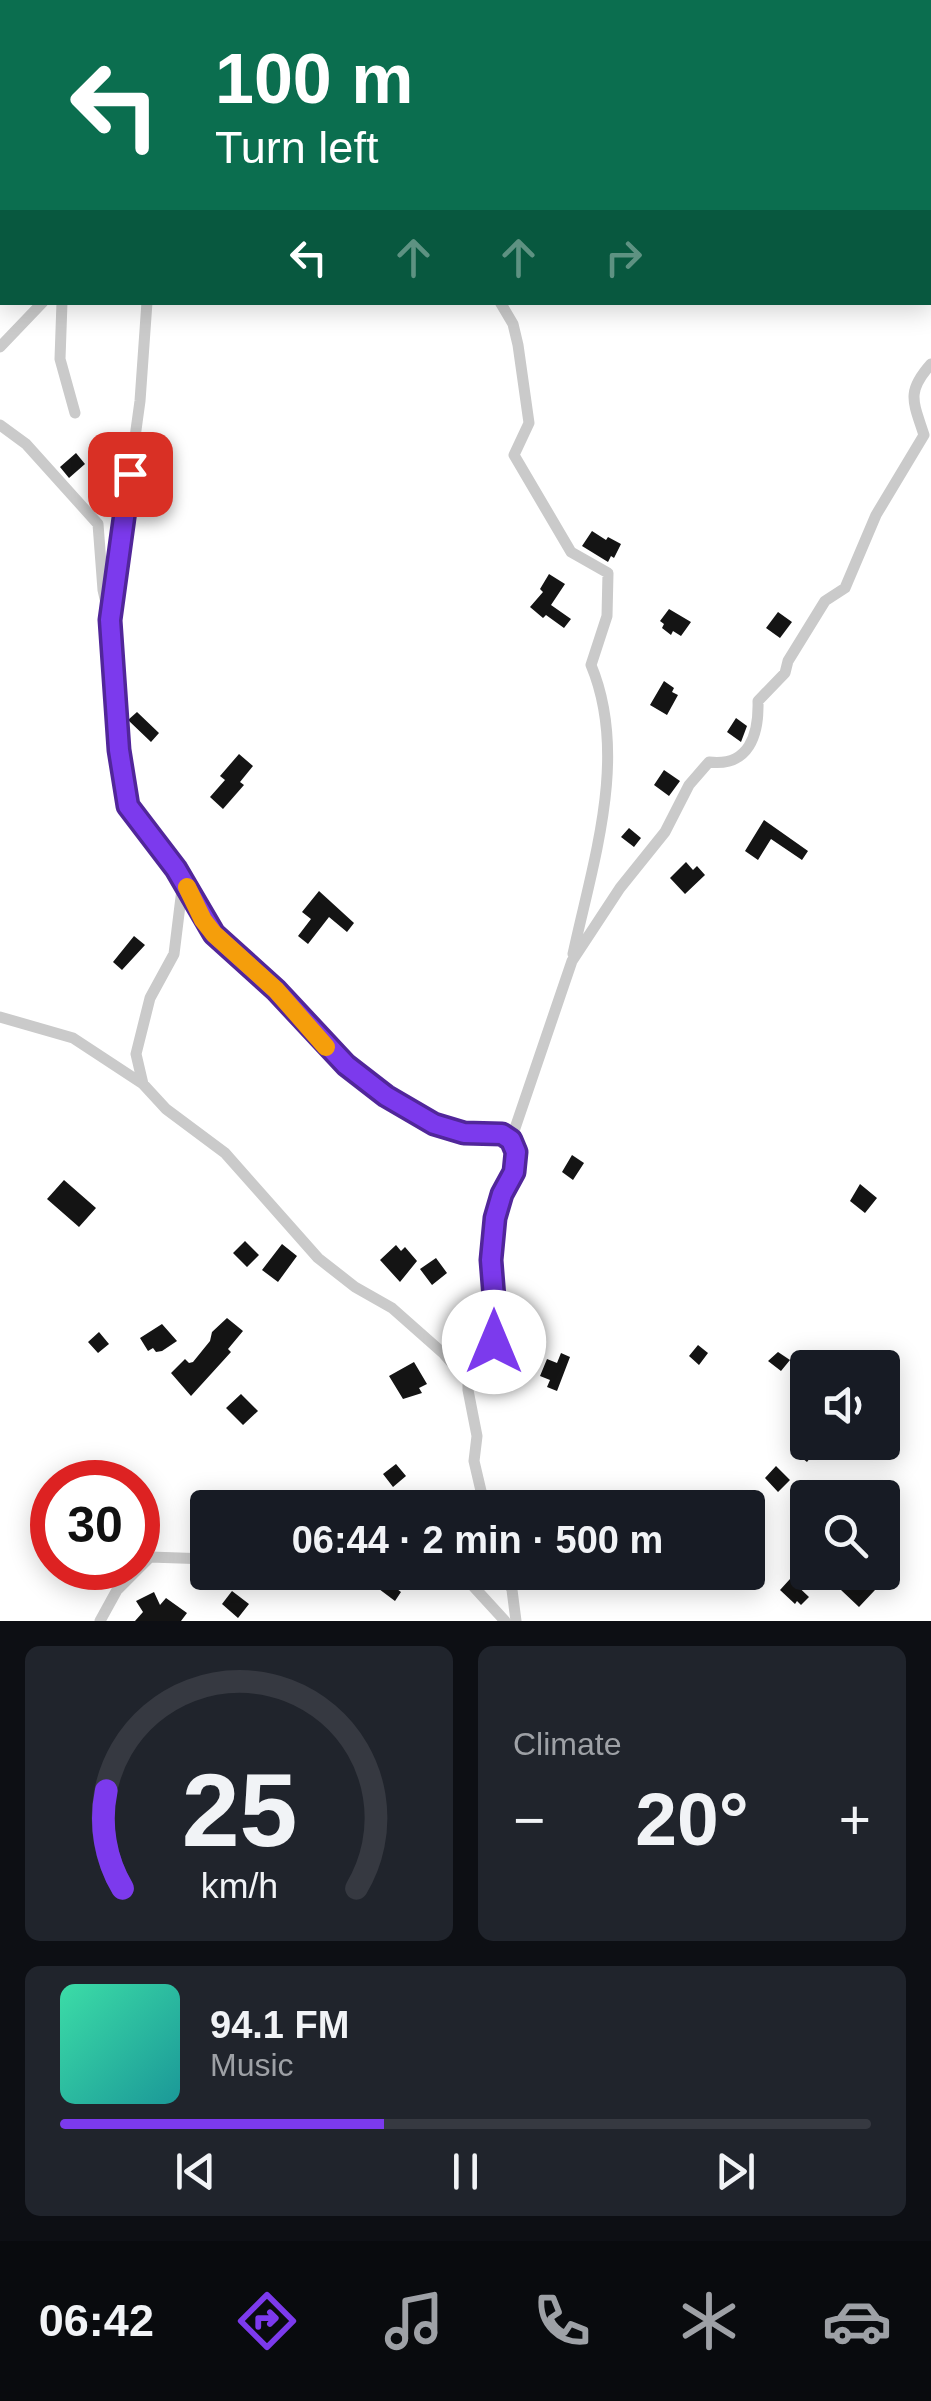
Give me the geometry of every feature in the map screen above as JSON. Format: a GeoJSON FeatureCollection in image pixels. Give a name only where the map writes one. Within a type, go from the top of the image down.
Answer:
{"type":"FeatureCollection","features":[{"type":"Feature","properties":{"kind":"street"},"geometry":{"type":"LineString","coordinates":[[0,347],[40,305]]}},
{"type":"Feature","properties":{"kind":"street"},"geometry":{"type":"LineString","coordinates":[[62,305],[60,359],[75,413]]}},
{"type":"Feature","properties":{"kind":"street"},"geometry":{"type":"LineString","coordinates":[[110,620],[140,401],[147,305]]}},
{"type":"Feature","properties":{"kind":"street"},"geometry":{"type":"LineString","coordinates":[[502,305],[516,334],[529,423],[514,455],[571,552],[608,573],[607,616],[591,664],[601,690],[609,752],[594,852],[572,961],[511,1140]]}},
{"type":"Feature","properties":{"kind":"street"},"geometry":{"type":"LineString","coordinates":[[572,961],[620,888],[665,832],[689,785],[709,762],[727,764],[744,754],[758,724],[758,701],[785,673],[825,601],[844,588],[876,515],[924,435],[911,397],[918,378],[931,364]]}},
{"type":"Feature","properties":{"kind":"street"},"geometry":{"type":"LineString","coordinates":[[0,424],[26,444],[98,524],[124,794],[134,816],[184,881],[203,920],[346,1065],[386,1096],[434,1124],[464,1133],[502,1134],[511,1140],[516,1152],[514,1172],[495,1218],[491,1260],[494,1342],[468,1372],[477,1436],[474,1461],[481,1490]]}},
{"type":"Feature","properties":{"kind":"street"},"geometry":{"type":"LineString","coordinates":[[143,1084],[136,1054],[150,998],[174,954],[184,881]]}},
{"type":"Feature","properties":{"kind":"street"},"geometry":{"type":"LineString","coordinates":[[0,1017],[73,1038],[143,1084],[166,1109],[224,1153],[318,1258],[355,1287],[392,1308],[468,1381]]}},
{"type":"Feature","properties":{"kind":"street"},"geometry":{"type":"LineString","coordinates":[[100,1621],[116,1590],[150,1557],[190,1558]]}},
{"type":"Feature","properties":{"kind":"street"},"geometry":{"type":"LineString","coordinates":[[477,1590],[504,1621]]}},
{"type":"Feature","properties":{"kind":"street"},"geometry":{"type":"LineString","coordinates":[[512,1590],[516,1621]]}},
{"type":"Feature","properties":{"kind":"building"},"geometry":{"type":"Polygon","coordinates":[[[76,453],[85,464],[69,478],[60,467],[76,453]]]}},
{"type":"Feature","properties":{"kind":"building"},"geometry":{"type":"Polygon","coordinates":[[[592,531],[621,544],[608,562],[582,546],[592,531]]]}},
{"type":"Feature","properties":{"kind":"building"},"geometry":{"type":"Polygon","coordinates":[[[549,574],[565,584],[551,605],[571,619],[564,628],[530,607],[543,592],[540,589],[549,574]]]}},
{"type":"Feature","properties":{"kind":"building"},"geometry":{"type":"Polygon","coordinates":[[[669,609],[691,622],[681,636],[662,628],[664,624],[660,621],[669,609]]]}},
{"type":"Feature","properties":{"kind":"building"},"geometry":{"type":"Polygon","coordinates":[[[778,612],[792,622],[780,638],[766,628],[778,612]]]}},
{"type":"Feature","properties":{"kind":"building"},"geometry":{"type":"Polygon","coordinates":[[[664,681],[678,695],[667,715],[650,705],[664,681]]]}},
{"type":"Feature","properties":{"kind":"building"},"geometry":{"type":"Polygon","coordinates":[[[137,712],[159,733],[151,742],[128,720],[137,712]]]}},
{"type":"Feature","properties":{"kind":"building"},"geometry":{"type":"Polygon","coordinates":[[[736,718],[747,726],[741,742],[727,732],[736,718]]]}},
{"type":"Feature","properties":{"kind":"building"},"geometry":{"type":"Polygon","coordinates":[[[239,754],[253,766],[240,782],[244,785],[223,809],[210,797],[225,780],[220,776],[239,754]]]}},
{"type":"Feature","properties":{"kind":"building"},"geometry":{"type":"Polygon","coordinates":[[[664,770],[680,781],[669,796],[654,785],[664,770]]]}},
{"type":"Feature","properties":{"kind":"building"},"geometry":{"type":"Polygon","coordinates":[[[764,820],[808,851],[802,860],[771,839],[758,860],[745,851],[764,820]]]}},
{"type":"Feature","properties":{"kind":"building"},"geometry":{"type":"Polygon","coordinates":[[[629,828],[641,838],[634,847],[621,837],[629,828]]]}},
{"type":"Feature","properties":{"kind":"building"},"geometry":{"type":"Polygon","coordinates":[[[686,862],[705,875],[685,894],[670,878],[686,862]]]}},
{"type":"Feature","properties":{"kind":"building"},"geometry":{"type":"Polygon","coordinates":[[[319,891],[354,923],[347,932],[329,917],[308,944],[298,936],[311,919],[302,912],[319,891]]]}},
{"type":"Feature","properties":{"kind":"building"},"geometry":{"type":"Polygon","coordinates":[[[134,936],[145,945],[122,970],[113,962],[134,936]]]}},
{"type":"Feature","properties":{"kind":"building"},"geometry":{"type":"Polygon","coordinates":[[[572,1155],[584,1163],[573,1180],[562,1172],[572,1155]]]}},
{"type":"Feature","properties":{"kind":"building"},"geometry":{"type":"Polygon","coordinates":[[[64,1180],[96,1208],[79,1227],[47,1199],[64,1180]]]}},
{"type":"Feature","properties":{"kind":"building"},"geometry":{"type":"Polygon","coordinates":[[[860,1184],[877,1198],[865,1213],[850,1201],[860,1184]]]}},
{"type":"Feature","properties":{"kind":"building"},"geometry":{"type":"Polygon","coordinates":[[[245,1241],[259,1255],[247,1267],[233,1253],[245,1241]]]}},
{"type":"Feature","properties":{"kind":"building"},"geometry":{"type":"Polygon","coordinates":[[[282,1244],[297,1256],[278,1282],[262,1270],[282,1244]]]}},
{"type":"Feature","properties":{"kind":"building"},"geometry":{"type":"Polygon","coordinates":[[[396,1245],[401,1251],[405,1247],[417,1261],[400,1282],[380,1260],[396,1245]]]}},
{"type":"Feature","properties":{"kind":"building"},"geometry":{"type":"Polygon","coordinates":[[[436,1258],[447,1273],[432,1285],[420,1269],[436,1258]]]}},
{"type":"Feature","properties":{"kind":"building"},"geometry":{"type":"Polygon","coordinates":[[[227,1318],[243,1331],[228,1349],[231,1352],[191,1396],[171,1373],[185,1359],[193,1362],[210,1341],[212,1332],[227,1318]]]}},
{"type":"Feature","properties":{"kind":"building"},"geometry":{"type":"Polygon","coordinates":[[[162,1324],[177,1341],[162,1351],[148,1351],[140,1338],[162,1324]]]}},
{"type":"Feature","properties":{"kind":"building"},"geometry":{"type":"Polygon","coordinates":[[[99,1332],[109,1344],[98,1353],[88,1342],[99,1332]]]}},
{"type":"Feature","properties":{"kind":"building"},"geometry":{"type":"Polygon","coordinates":[[[698,1345],[708,1353],[699,1365],[689,1356],[698,1345]]]}},
{"type":"Feature","properties":{"kind":"building"},"geometry":{"type":"Polygon","coordinates":[[[778,1352],[790,1360],[781,1371],[768,1361],[778,1352]]]}},
{"type":"Feature","properties":{"kind":"building"},"geometry":{"type":"Polygon","coordinates":[[[561,1353],[570,1357],[557,1391],[547,1387],[550,1380],[540,1376],[547,1359],[557,1363],[561,1353]]]}},
{"type":"Feature","properties":{"kind":"building"},"geometry":{"type":"Polygon","coordinates":[[[414,1362],[427,1384],[419,1388],[422,1393],[403,1399],[389,1376],[414,1362]]]}},
{"type":"Feature","properties":{"kind":"building"},"geometry":{"type":"Polygon","coordinates":[[[241,1394],[258,1411],[243,1425],[226,1408],[241,1394]]]}},
{"type":"Feature","properties":{"kind":"building"},"geometry":{"type":"Polygon","coordinates":[[[396,1464],[406,1476],[393,1487],[383,1474],[396,1464]]]}},
{"type":"Feature","properties":{"kind":"building"},"geometry":{"type":"Polygon","coordinates":[[[776,1466],[790,1480],[778,1492],[765,1478],[776,1466]]]}},
{"type":"Feature","properties":{"kind":"building"},"geometry":{"type":"Polygon","coordinates":[[[790,1579],[790,1590],[802,1590],[809,1597],[801,1605],[797,1601],[795,1604],[780,1590],[790,1579]]]}},
{"type":"Feature","properties":{"kind":"building"},"geometry":{"type":"Polygon","coordinates":[[[380,1590],[401,1592],[395,1601],[380,1590]]]}},
{"type":"Feature","properties":{"kind":"building"},"geometry":{"type":"Polygon","coordinates":[[[841,1590],[875,1590],[859,1607],[841,1590]]]}},
{"type":"Feature","properties":{"kind":"building"},"geometry":{"type":"Polygon","coordinates":[[[232,1591],[249,1604],[238,1618],[222,1604],[232,1591]]]}},
{"type":"Feature","properties":{"kind":"building"},"geometry":{"type":"Polygon","coordinates":[[[154,1592],[160,1605],[166,1598],[187,1613],[181,1621],[135,1621],[143,1612],[136,1601],[154,1592]]]}},
{"type":"Feature","properties":{"kind":"slow traffic"},"geometry":{"type":"LineString","coordinates":[[187,887],[214,934],[276,990],[326,1047]]}},
{"type":"Feature","properties":{"kind":"route"},"geometry":{"type":"LineString","coordinates":[[130,474],[110,620],[119,750],[128,806],[176,869],[214,934],[276,990],[346,1065],[386,1096],[434,1124],[464,1133],[502,1134],[514,1144],[514,1172],[495,1218],[491,1260],[494,1342]]}}]}
